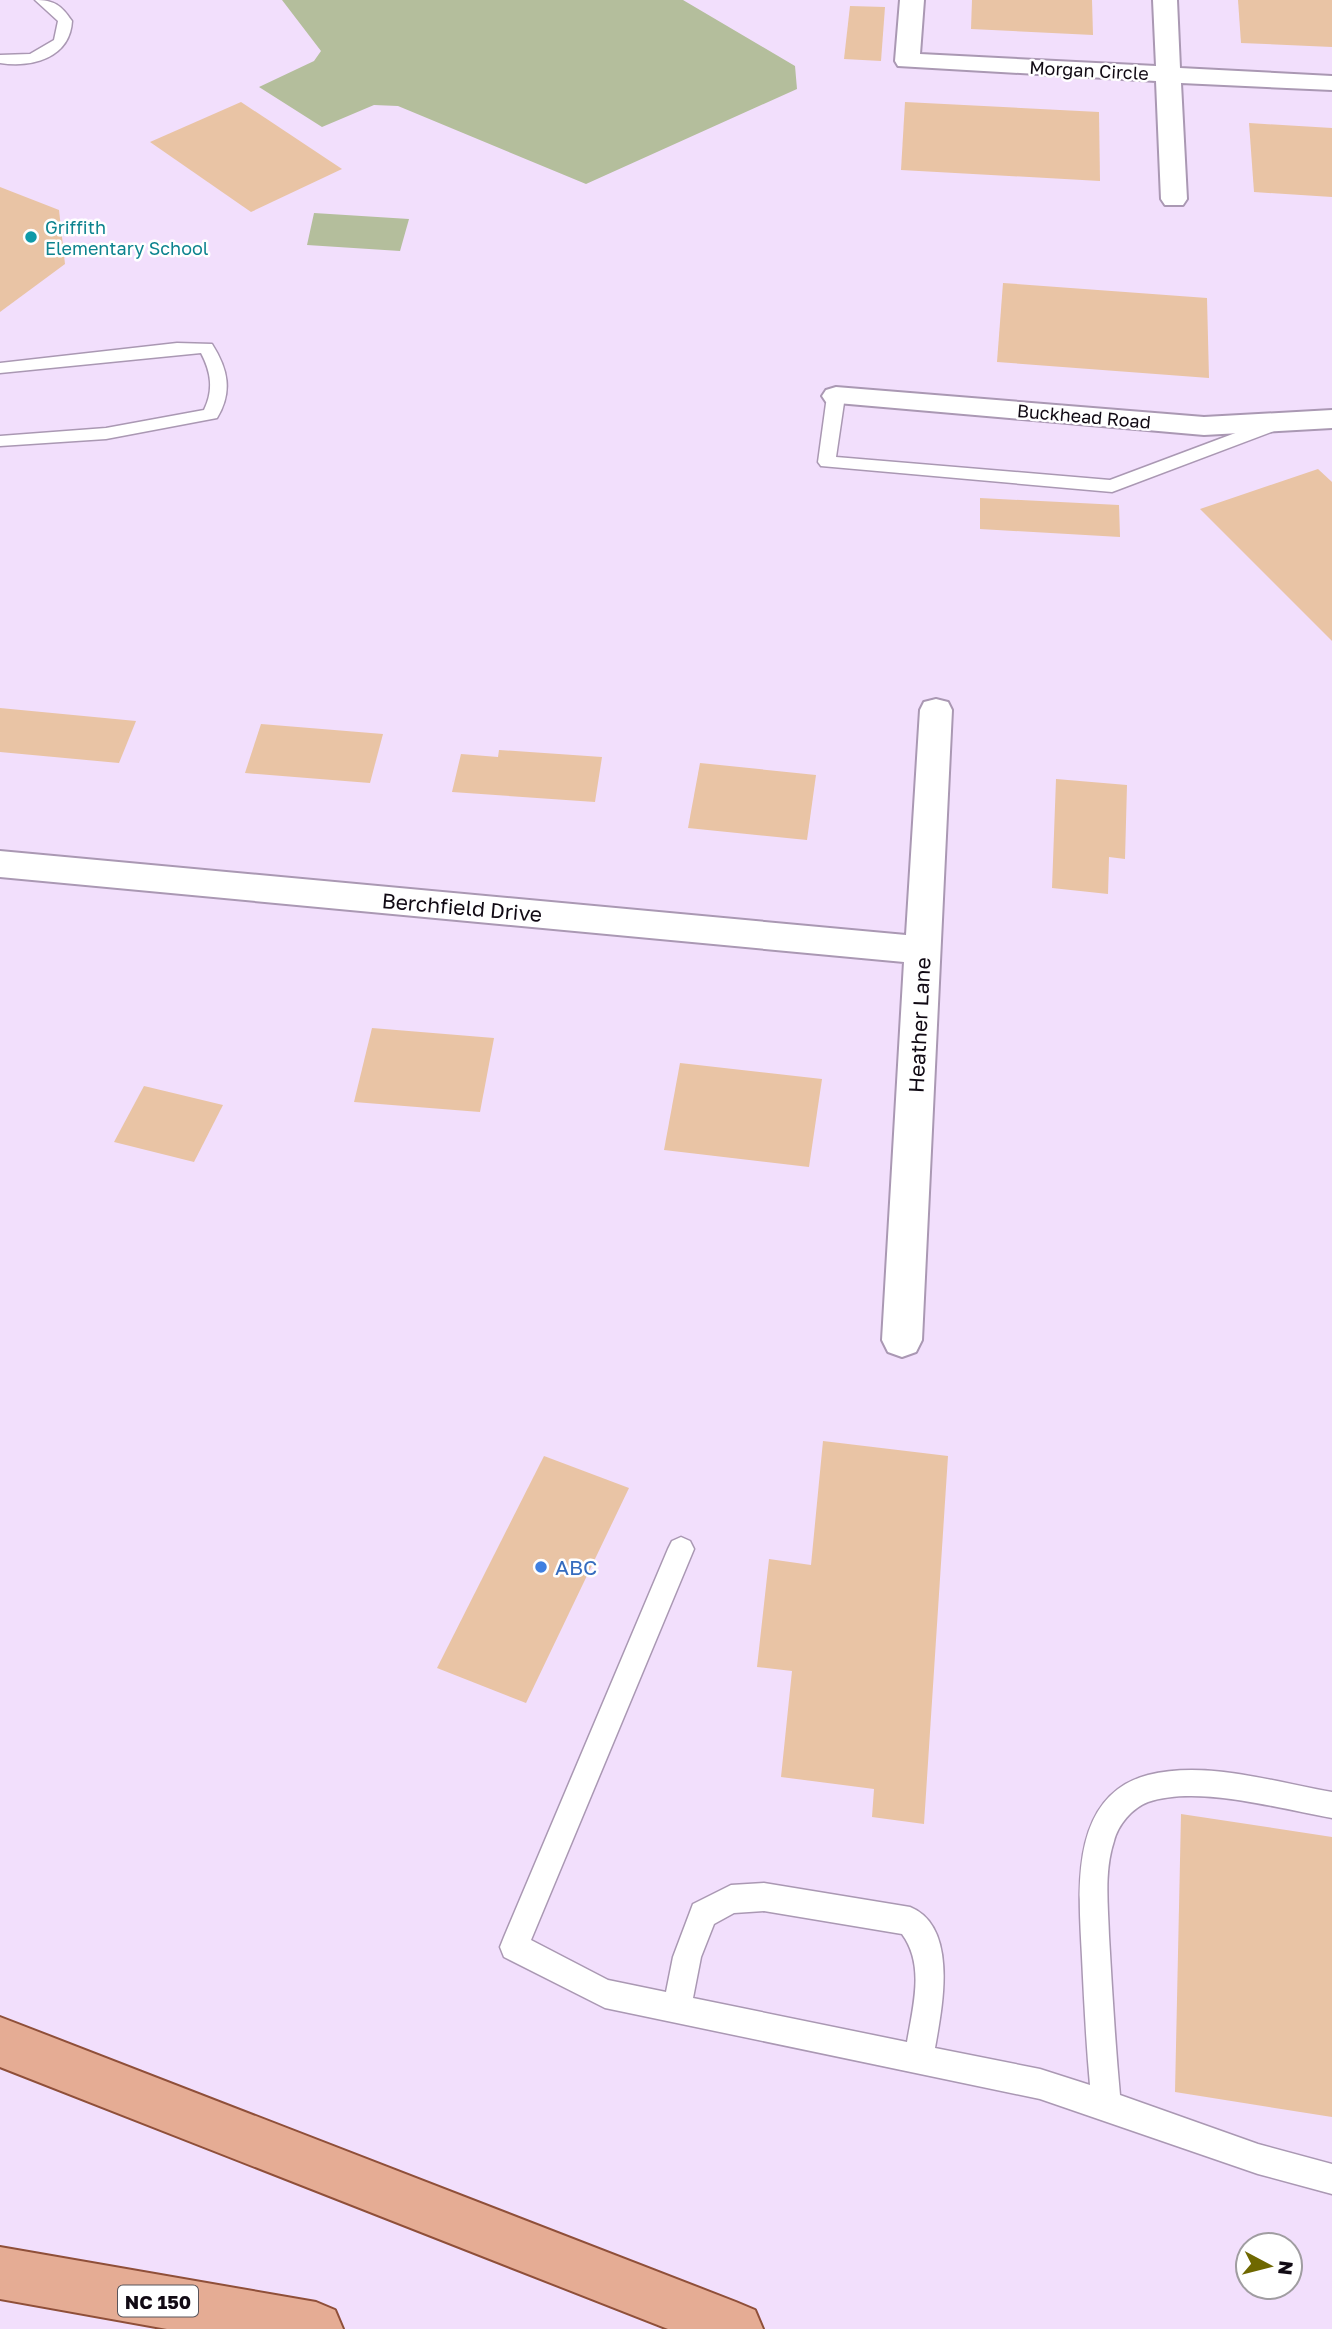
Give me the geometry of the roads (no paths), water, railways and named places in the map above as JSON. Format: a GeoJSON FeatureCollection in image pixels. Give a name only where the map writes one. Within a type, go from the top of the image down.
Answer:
{"type":"FeatureCollection","features":[{"type":"Feature","properties":{"kind":"main road"},"geometry":{"type":"LineString","coordinates":[[0,2042],[736,2329]]}},
{"type":"Feature","properties":{"kind":"main road","name":"NC 150"},"geometry":{"type":"LineString","coordinates":[[0,2273],[316,2329]]}},
{"type":"Feature","properties":{"kind":"street","name":"Morgan Circle"},"geometry":{"type":"LineString","coordinates":[[912,0],[907,61],[1332,83]]}},
{"type":"Feature","properties":{"kind":"street"},"geometry":{"type":"LineString","coordinates":[[1165,0],[1174,199]]}},
{"type":"Feature","properties":{"kind":"street","name":"Buckhead Road"},"geometry":{"type":"LineString","coordinates":[[836,396],[1204,426],[1289,419],[1332,419]]}},
{"type":"Feature","properties":{"kind":"street","name":"Heather Lane"},"geometry":{"type":"LineString","coordinates":[[902,1340],[936,710]]}},
{"type":"Feature","properties":{"kind":"street","name":"Berchfield Drive"},"geometry":{"type":"LineString","coordinates":[[0,864],[923,950]]}},
{"type":"Feature","properties":{"kind":"lane"},"geometry":{"type":"LineString","coordinates":[[0,59],[29,60],[53,49],[61,40],[65,21],[57,10],[43,0]]}},
{"type":"Feature","properties":{"kind":"lane"},"geometry":{"type":"LineString","coordinates":[[0,368],[177,348],[206,348],[217,365],[220,398],[211,414],[181,422],[40,440],[0,441]]}},
{"type":"Feature","properties":{"kind":"lane"},"geometry":{"type":"LineString","coordinates":[[836,396],[827,461],[1112,486],[1289,419]]}},
{"type":"Feature","properties":{"kind":"lane"},"geometry":{"type":"LineString","coordinates":[[681,1549],[514,1947],[605,1994],[1040,2084],[1106,2102],[1166,2129],[1292,2171],[1332,2179]]}},
{"type":"Feature","properties":{"kind":"lane"},"geometry":{"type":"LineString","coordinates":[[1106,2102],[1097,1992],[1094,1876],[1098,1845],[1115,1810],[1129,1796],[1150,1788],[1176,1785],[1238,1789],[1332,1805]]}},
{"type":"Feature","properties":{"kind":"lane"},"geometry":{"type":"LineString","coordinates":[[677,2008],[687,1957],[703,1914],[731,1899],[764,1898],[911,1921],[924,1934],[932,1966],[919,2058]]}},
{"type":"Feature","properties":{"kind":"place","name":"Griffith Elementary School"},"geometry":{"type":"Point","coordinates":[31,237]}},
{"type":"Feature","properties":{"kind":"place","name":"ABC"},"geometry":{"type":"Point","coordinates":[541,1567]}}]}
